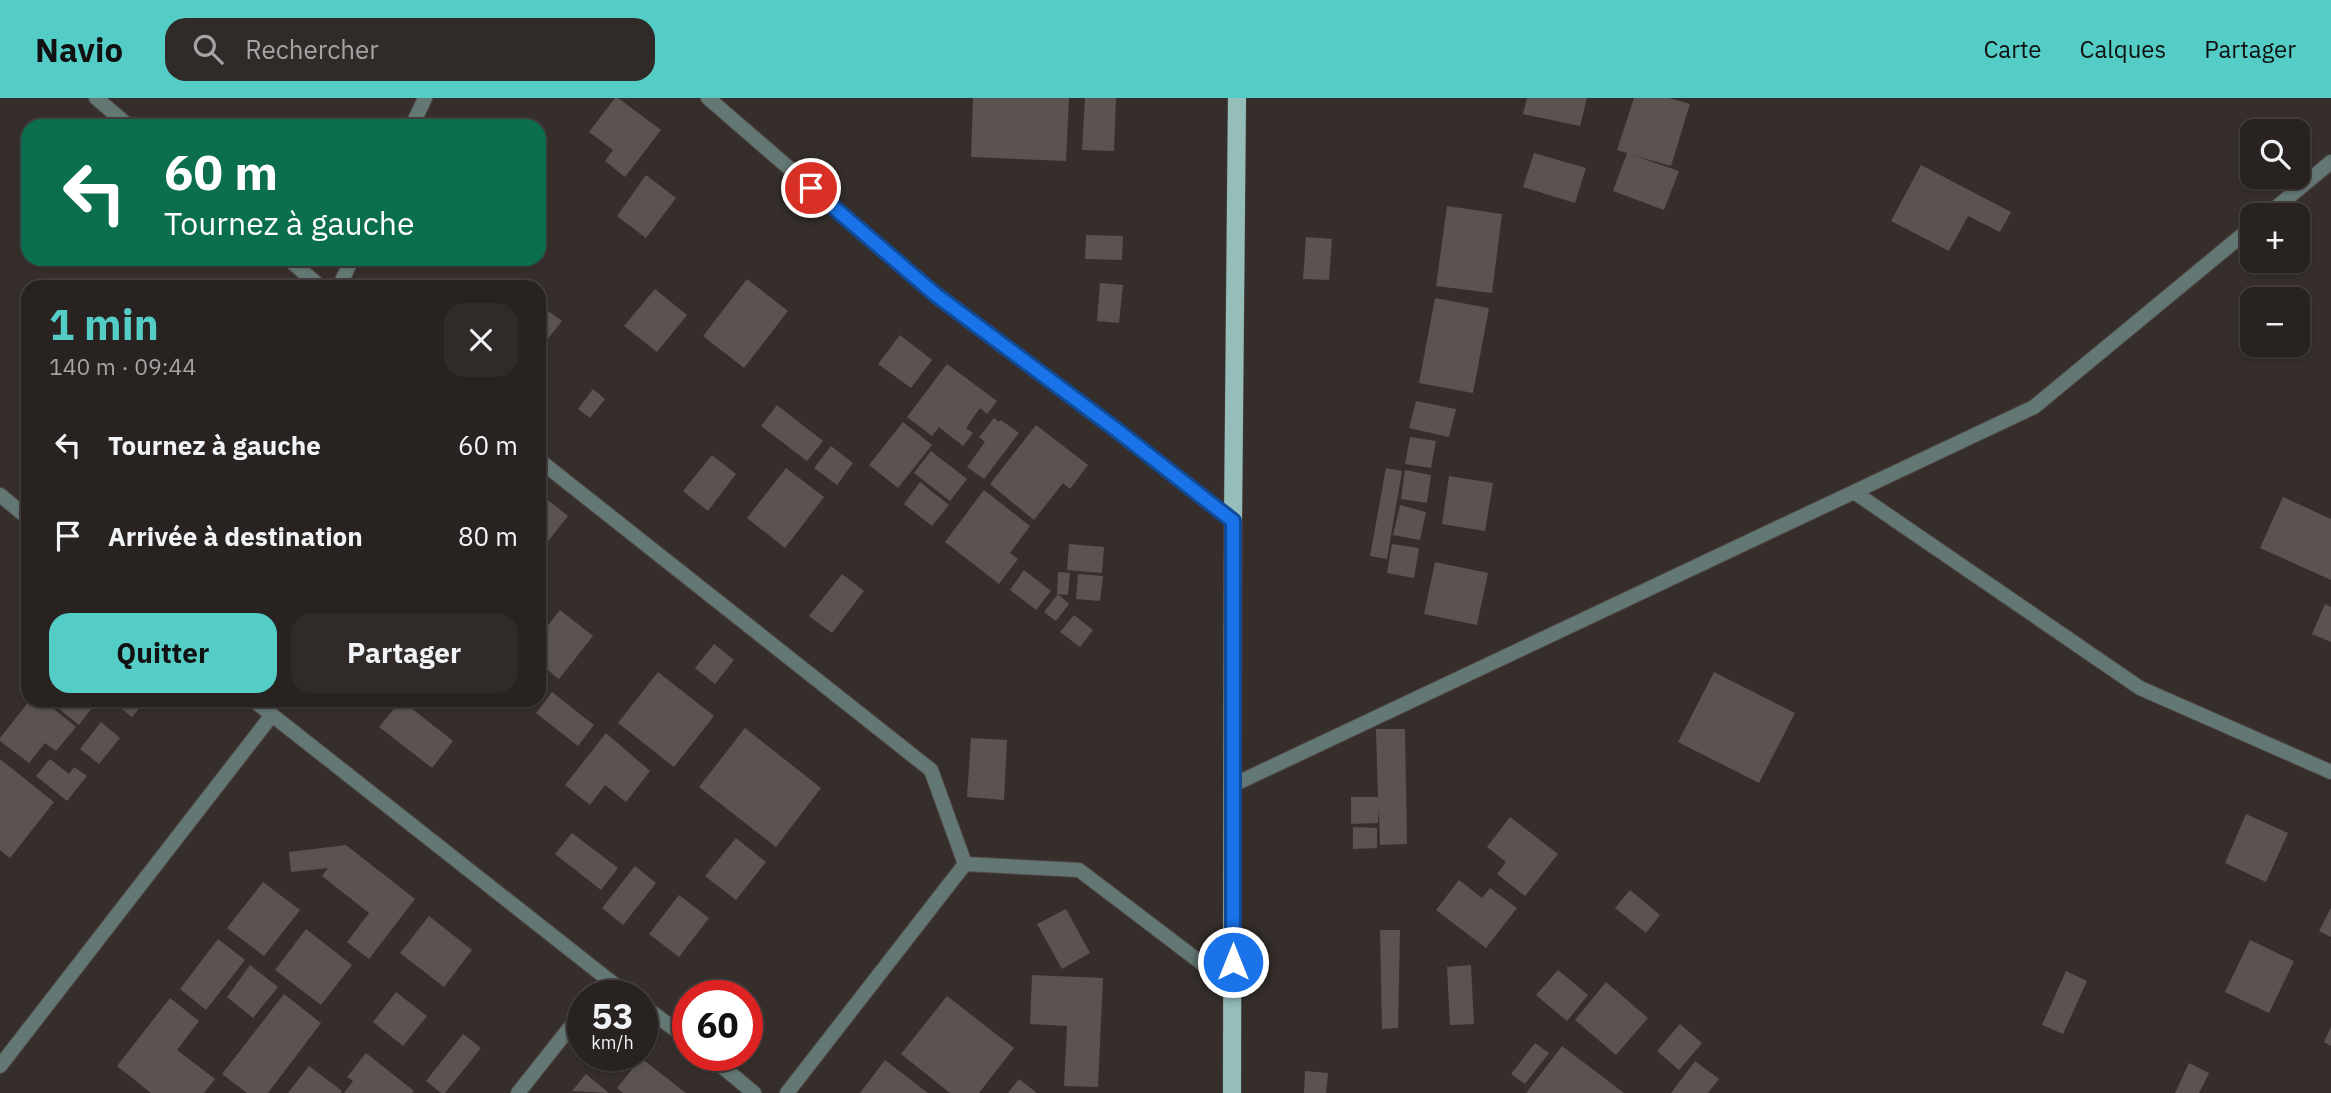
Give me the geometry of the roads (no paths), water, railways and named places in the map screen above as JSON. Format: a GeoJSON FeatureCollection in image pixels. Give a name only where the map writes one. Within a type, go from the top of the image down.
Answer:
{"type":"FeatureCollection","features":[{"type":"Feature","properties":{"kind":"main road"},"geometry":{"type":"LineString","coordinates":[[1232,1093],[1237,98]]}},
{"type":"Feature","properties":{"kind":"street"},"geometry":{"type":"LineString","coordinates":[[96,98],[121,119]]}},
{"type":"Feature","properties":{"kind":"street"},"geometry":{"type":"LineString","coordinates":[[415,119],[425,98]]}},
{"type":"Feature","properties":{"kind":"street"},"geometry":{"type":"LineString","coordinates":[[708,98],[936,295],[1233,521]]}},
{"type":"Feature","properties":{"kind":"street"},"geometry":{"type":"LineString","coordinates":[[2281,203],[2331,162]]}},
{"type":"Feature","properties":{"kind":"street"},"geometry":{"type":"LineString","coordinates":[[1233,785],[2034,407],[2240,237]]}},
{"type":"Feature","properties":{"kind":"street"},"geometry":{"type":"LineString","coordinates":[[296,266],[313,280]]}},
{"type":"Feature","properties":{"kind":"street"},"geometry":{"type":"LineString","coordinates":[[546,466],[931,770],[965,864]]}},
{"type":"Feature","properties":{"kind":"street"},"geometry":{"type":"LineString","coordinates":[[1854,492],[2140,688],[2331,772]]}},
{"type":"Feature","properties":{"kind":"street"},"geometry":{"type":"LineString","coordinates":[[0,495],[21,512]]}},
{"type":"Feature","properties":{"kind":"street"},"geometry":{"type":"LineString","coordinates":[[262,707],[608,980]]}},
{"type":"Feature","properties":{"kind":"street"},"geometry":{"type":"LineString","coordinates":[[0,1066],[272,715]]}},
{"type":"Feature","properties":{"kind":"street"},"geometry":{"type":"LineString","coordinates":[[965,864],[1079,870],[1233,987]]}},
{"type":"Feature","properties":{"kind":"street"},"geometry":{"type":"LineString","coordinates":[[787,1093],[965,864]]}},
{"type":"Feature","properties":{"kind":"street"},"geometry":{"type":"LineString","coordinates":[[518,1093],[567,1031]]}},
{"type":"Feature","properties":{"kind":"street"},"geometry":{"type":"LineString","coordinates":[[727,1071],[754,1093]]}}]}
